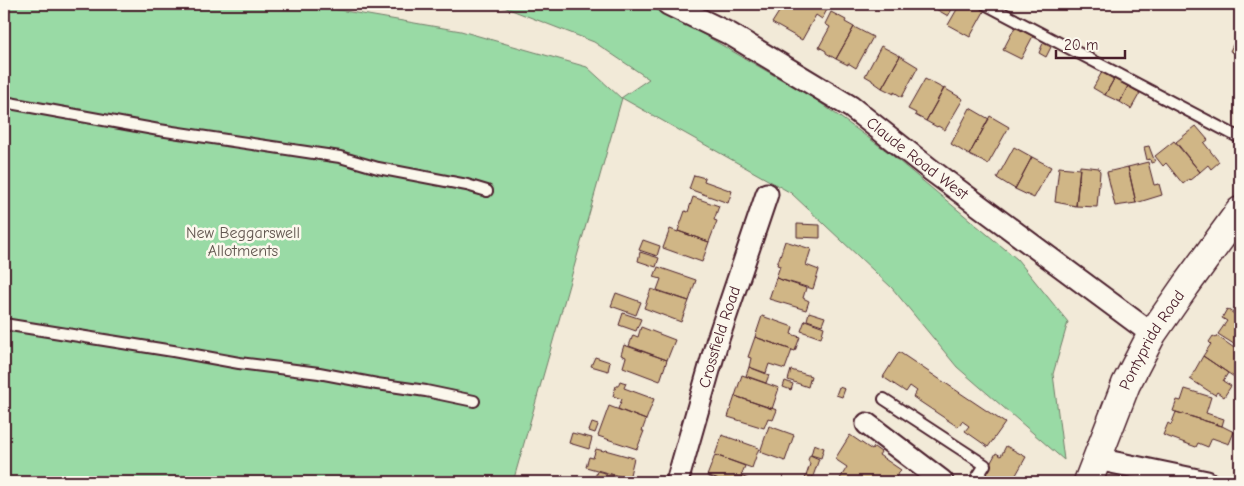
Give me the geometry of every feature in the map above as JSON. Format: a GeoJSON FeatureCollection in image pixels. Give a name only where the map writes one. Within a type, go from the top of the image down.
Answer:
{"type":"FeatureCollection","features":[{"type":"Feature","properties":{"kind":"main road","name":"Pontypridd Road"},"geometry":{"type":"LineString","coordinates":[[1092,470],[1126,384],[1152,334],[1240,211]]}},
{"type":"Feature","properties":{"kind":"street","name":"Claude Road West"},"geometry":{"type":"LineString","coordinates":[[668,4],[730,34],[851,107],[931,170],[1152,334]]}},
{"type":"Feature","properties":{"kind":"street","name":"Crossfield Road"},"geometry":{"type":"LineString","coordinates":[[677,482],[717,342],[767,194]]}},
{"type":"Feature","properties":{"kind":"street"},"geometry":{"type":"LineString","coordinates":[[867,424],[942,482]]}},
{"type":"Feature","properties":{"kind":"street"},"geometry":{"type":"LineString","coordinates":[[1092,470],[1206,482]]}},
{"type":"Feature","properties":{"kind":"lane"},"geometry":{"type":"LineString","coordinates":[[984,4],[1240,138]]}},
{"type":"Feature","properties":{"kind":"lane"},"geometry":{"type":"LineString","coordinates":[[4,102],[159,130],[340,157],[378,168],[467,185],[487,191]]}},
{"type":"Feature","properties":{"kind":"lane"},"geometry":{"type":"LineString","coordinates":[[4,324],[239,363],[319,373],[474,401]]}},
{"type":"Feature","properties":{"kind":"lane"},"geometry":{"type":"LineString","coordinates":[[884,399],[985,465],[974,482]]}},
{"type":"Feature","properties":{"kind":"green space","name":"New Beggarswell Allotments"},"geometry":{"type":"Polygon","coordinates":[[[4,4],[304,4],[461,31],[587,67],[621,98],[649,79],[594,42],[496,4],[644,4],[675,18],[815,99],[888,152],[1017,259],[1068,322],[1053,374],[1064,460],[957,367],[892,288],[791,193],[622,98],[513,482],[4,482],[4,4]]]}},
{"type":"Feature","properties":{"kind":"building"},"geometry":{"type":"Polygon","coordinates":[[[739,4],[751,4],[748,9],[739,4]]]}},
{"type":"Feature","properties":{"kind":"building"},"geometry":{"type":"Polygon","coordinates":[[[784,4],[830,4],[822,19],[816,15],[802,40],[772,23],[784,4]]]}},
{"type":"Feature","properties":{"kind":"building"},"geometry":{"type":"Polygon","coordinates":[[[930,4],[955,4],[948,16],[930,4]]]}},
{"type":"Feature","properties":{"kind":"building"},"geometry":{"type":"Polygon","coordinates":[[[960,4],[977,4],[986,8],[970,37],[948,25],[960,4]]]}},
{"type":"Feature","properties":{"kind":"building"},"geometry":{"type":"Polygon","coordinates":[[[831,12],[854,27],[836,59],[819,47],[830,27],[825,24],[831,12]]]}},
{"type":"Feature","properties":{"kind":"building"},"geometry":{"type":"Polygon","coordinates":[[[854,27],[873,37],[856,68],[836,59],[854,27]]]}},
{"type":"Feature","properties":{"kind":"building"},"geometry":{"type":"Polygon","coordinates":[[[1015,27],[1033,36],[1021,59],[1003,50],[1015,27]]]}},
{"type":"Feature","properties":{"kind":"building"},"geometry":{"type":"Polygon","coordinates":[[[1240,30],[1240,56],[1230,51],[1240,30]]]}},
{"type":"Feature","properties":{"kind":"building"},"geometry":{"type":"Polygon","coordinates":[[[1043,43],[1051,47],[1046,57],[1039,53],[1043,43]]]}},
{"type":"Feature","properties":{"kind":"building"},"geometry":{"type":"Polygon","coordinates":[[[881,46],[900,56],[882,88],[865,76],[881,46]]]}},
{"type":"Feature","properties":{"kind":"building"},"geometry":{"type":"Polygon","coordinates":[[[900,56],[918,67],[902,97],[882,88],[900,56]]]}},
{"type":"Feature","properties":{"kind":"building"},"geometry":{"type":"Polygon","coordinates":[[[1102,72],[1114,79],[1105,95],[1093,88],[1102,72]]]}},
{"type":"Feature","properties":{"kind":"building"},"geometry":{"type":"Polygon","coordinates":[[[925,79],[944,89],[926,121],[908,109],[925,79]]]}},
{"type":"Feature","properties":{"kind":"building"},"geometry":{"type":"Polygon","coordinates":[[[1114,79],[1128,86],[1120,102],[1105,95],[1114,79]]]}},
{"type":"Feature","properties":{"kind":"building"},"geometry":{"type":"Polygon","coordinates":[[[1128,86],[1140,93],[1131,109],[1120,102],[1128,86]]]}},
{"type":"Feature","properties":{"kind":"building"},"geometry":{"type":"Polygon","coordinates":[[[944,88],[963,99],[945,130],[926,121],[944,88]]]}},
{"type":"Feature","properties":{"kind":"building"},"geometry":{"type":"Polygon","coordinates":[[[970,108],[989,119],[969,155],[951,144],[970,108]]]}},
{"type":"Feature","properties":{"kind":"building"},"geometry":{"type":"Polygon","coordinates":[[[990,116],[1009,127],[988,164],[969,155],[990,116]]]}},
{"type":"Feature","properties":{"kind":"building"},"geometry":{"type":"Polygon","coordinates":[[[1196,126],[1208,140],[1204,143],[1219,162],[1211,169],[1208,165],[1200,172],[1176,142],[1196,126]]]}},
{"type":"Feature","properties":{"kind":"building"},"geometry":{"type":"Polygon","coordinates":[[[1174,141],[1200,172],[1183,184],[1166,163],[1163,166],[1155,156],[1174,141]]]}},
{"type":"Feature","properties":{"kind":"building"},"geometry":{"type":"Polygon","coordinates":[[[1149,146],[1155,162],[1151,163],[1150,159],[1147,160],[1144,147],[1149,146]]]}},
{"type":"Feature","properties":{"kind":"building"},"geometry":{"type":"Polygon","coordinates":[[[1014,147],[1032,157],[1015,189],[997,178],[1014,147]]]}},
{"type":"Feature","properties":{"kind":"building"},"geometry":{"type":"Polygon","coordinates":[[[1032,157],[1051,167],[1034,198],[1015,189],[1032,157]]]}},
{"type":"Feature","properties":{"kind":"building"},"geometry":{"type":"Polygon","coordinates":[[[1148,162],[1154,185],[1159,184],[1162,195],[1136,203],[1128,167],[1148,162]]]}},
{"type":"Feature","properties":{"kind":"building"},"geometry":{"type":"Polygon","coordinates":[[[1080,166],[1099,168],[1097,207],[1076,206],[1080,166]]]}},
{"type":"Feature","properties":{"kind":"building"},"geometry":{"type":"Polygon","coordinates":[[[1059,167],[1080,169],[1076,206],[1055,202],[1059,167]]]}},
{"type":"Feature","properties":{"kind":"building"},"geometry":{"type":"Polygon","coordinates":[[[1128,167],[1136,203],[1115,206],[1107,172],[1128,167]]]}},
{"type":"Feature","properties":{"kind":"building"},"geometry":{"type":"Polygon","coordinates":[[[694,175],[705,178],[704,181],[732,191],[728,203],[689,189],[694,175]]]}},
{"type":"Feature","properties":{"kind":"building"},"geometry":{"type":"Polygon","coordinates":[[[693,197],[719,206],[714,220],[717,221],[709,242],[678,231],[685,211],[688,212],[693,197]]]}},
{"type":"Feature","properties":{"kind":"building"},"geometry":{"type":"Polygon","coordinates":[[[797,224],[820,225],[820,238],[797,237],[797,224]]]}},
{"type":"Feature","properties":{"kind":"building"},"geometry":{"type":"Polygon","coordinates":[[[670,229],[709,242],[702,262],[663,248],[670,229]]]}},
{"type":"Feature","properties":{"kind":"building"},"geometry":{"type":"Polygon","coordinates":[[[643,240],[660,246],[657,256],[639,250],[643,240]]]}},
{"type":"Feature","properties":{"kind":"building"},"geometry":{"type":"Polygon","coordinates":[[[785,241],[811,249],[806,265],[819,270],[813,289],[776,278],[780,266],[777,265],[785,241]]]}},
{"type":"Feature","properties":{"kind":"building"},"geometry":{"type":"Polygon","coordinates":[[[640,252],[659,258],[656,267],[638,261],[640,252]]]}},
{"type":"Feature","properties":{"kind":"building"},"geometry":{"type":"Polygon","coordinates":[[[658,267],[696,280],[689,301],[657,290],[661,279],[654,277],[658,267]]]}},
{"type":"Feature","properties":{"kind":"building"},"geometry":{"type":"Polygon","coordinates":[[[776,278],[806,288],[803,298],[809,301],[806,310],[769,299],[776,278]]]}},
{"type":"Feature","properties":{"kind":"building"},"geometry":{"type":"Polygon","coordinates":[[[651,289],[689,301],[681,322],[644,308],[651,289]]]}},
{"type":"Feature","properties":{"kind":"building"},"geometry":{"type":"Polygon","coordinates":[[[616,293],[641,302],[636,315],[611,306],[616,293]]]}},
{"type":"Feature","properties":{"kind":"building"},"geometry":{"type":"Polygon","coordinates":[[[1240,302],[1240,318],[1233,311],[1240,302]]]}},
{"type":"Feature","properties":{"kind":"building"},"geometry":{"type":"Polygon","coordinates":[[[1227,309],[1240,318],[1240,348],[1218,334],[1227,321],[1222,318],[1227,309]]]}},
{"type":"Feature","properties":{"kind":"building"},"geometry":{"type":"Polygon","coordinates":[[[809,312],[825,317],[822,325],[807,320],[809,312]]]}},
{"type":"Feature","properties":{"kind":"building"},"geometry":{"type":"Polygon","coordinates":[[[623,313],[641,319],[636,331],[619,325],[623,313]]]}},
{"type":"Feature","properties":{"kind":"building"},"geometry":{"type":"Polygon","coordinates":[[[762,316],[793,327],[791,334],[800,337],[795,351],[755,337],[762,316]]]}},
{"type":"Feature","properties":{"kind":"building"},"geometry":{"type":"Polygon","coordinates":[[[805,320],[824,327],[821,338],[801,331],[805,320]]]}},
{"type":"Feature","properties":{"kind":"building"},"geometry":{"type":"Polygon","coordinates":[[[641,327],[675,340],[667,360],[629,346],[633,335],[638,337],[641,327]]]}},
{"type":"Feature","properties":{"kind":"building"},"geometry":{"type":"Polygon","coordinates":[[[1213,336],[1216,338],[1217,336],[1240,352],[1240,381],[1203,356],[1211,344],[1209,342],[1213,336]]]}},
{"type":"Feature","properties":{"kind":"building"},"geometry":{"type":"Polygon","coordinates":[[[755,337],[792,350],[785,369],[769,364],[766,373],[749,367],[751,358],[748,357],[755,337]]]}},
{"type":"Feature","properties":{"kind":"building"},"geometry":{"type":"Polygon","coordinates":[[[624,345],[667,360],[660,381],[623,367],[626,357],[621,355],[624,345]]]}},
{"type":"Feature","properties":{"kind":"building"},"geometry":{"type":"Polygon","coordinates":[[[899,352],[1005,423],[988,447],[965,431],[969,426],[962,421],[958,427],[913,397],[917,391],[910,386],[906,392],[883,377],[899,352]]]}},
{"type":"Feature","properties":{"kind":"building"},"geometry":{"type":"Polygon","coordinates":[[[1203,356],[1228,373],[1223,381],[1231,386],[1224,397],[1217,392],[1215,395],[1190,379],[1203,356]]]}},
{"type":"Feature","properties":{"kind":"building"},"geometry":{"type":"Polygon","coordinates":[[[595,357],[610,362],[608,371],[591,366],[595,357]]]}},
{"type":"Feature","properties":{"kind":"building"},"geometry":{"type":"Polygon","coordinates":[[[749,367],[769,375],[766,383],[746,376],[749,367]]]}},
{"type":"Feature","properties":{"kind":"building"},"geometry":{"type":"Polygon","coordinates":[[[791,370],[811,376],[808,387],[788,380],[791,370]]]}},
{"type":"Feature","properties":{"kind":"building"},"geometry":{"type":"Polygon","coordinates":[[[742,375],[779,388],[772,409],[735,396],[742,375]]]}},
{"type":"Feature","properties":{"kind":"building"},"geometry":{"type":"Polygon","coordinates":[[[620,381],[626,383],[624,388],[654,399],[646,420],[618,409],[622,399],[613,396],[616,386],[618,386],[620,381]]]}},
{"type":"Feature","properties":{"kind":"building"},"geometry":{"type":"Polygon","coordinates":[[[785,381],[793,384],[791,390],[783,387],[785,381]]]}},
{"type":"Feature","properties":{"kind":"building"},"geometry":{"type":"Polygon","coordinates":[[[839,387],[845,389],[842,397],[836,395],[839,387]]]}},
{"type":"Feature","properties":{"kind":"building"},"geometry":{"type":"Polygon","coordinates":[[[1185,389],[1211,397],[1206,413],[1224,419],[1222,426],[1173,411],[1177,400],[1181,401],[1185,389]]]}},
{"type":"Feature","properties":{"kind":"building"},"geometry":{"type":"Polygon","coordinates":[[[735,396],[777,410],[773,420],[768,418],[764,428],[728,417],[735,396]]]}},
{"type":"Feature","properties":{"kind":"building"},"geometry":{"type":"Polygon","coordinates":[[[609,406],[646,420],[637,449],[598,436],[609,406]]]}},
{"type":"Feature","properties":{"kind":"building"},"geometry":{"type":"Polygon","coordinates":[[[1176,412],[1222,426],[1234,432],[1229,444],[1212,438],[1208,447],[1198,443],[1196,447],[1163,435],[1168,423],[1171,425],[1176,412]]]}},
{"type":"Feature","properties":{"kind":"building"},"geometry":{"type":"Polygon","coordinates":[[[592,423],[598,425],[595,433],[589,431],[592,423]]]}},
{"type":"Feature","properties":{"kind":"building"},"geometry":{"type":"Polygon","coordinates":[[[769,426],[794,435],[785,461],[760,452],[769,426]]]}},
{"type":"Feature","properties":{"kind":"building"},"geometry":{"type":"Polygon","coordinates":[[[572,433],[592,438],[589,449],[569,443],[572,433]]]}},
{"type":"Feature","properties":{"kind":"building"},"geometry":{"type":"Polygon","coordinates":[[[722,435],[759,448],[752,468],[715,455],[722,435]]]}},
{"type":"Feature","properties":{"kind":"building"},"geometry":{"type":"Polygon","coordinates":[[[850,435],[872,450],[874,447],[881,452],[879,455],[901,470],[893,482],[838,482],[847,467],[835,459],[850,435]]]}},
{"type":"Feature","properties":{"kind":"building"},"geometry":{"type":"Polygon","coordinates":[[[814,444],[824,448],[821,458],[811,455],[814,444]]]}},
{"type":"Feature","properties":{"kind":"building"},"geometry":{"type":"Polygon","coordinates":[[[1006,446],[1026,457],[1012,482],[980,482],[996,453],[1001,456],[1006,446]]]}},
{"type":"Feature","properties":{"kind":"building"},"geometry":{"type":"Polygon","coordinates":[[[596,449],[634,458],[629,479],[586,467],[589,457],[593,458],[596,449]]]}},
{"type":"Feature","properties":{"kind":"building"},"geometry":{"type":"Polygon","coordinates":[[[715,455],[745,466],[741,476],[748,479],[747,482],[726,482],[707,476],[715,455]]]}},
{"type":"Feature","properties":{"kind":"building"},"geometry":{"type":"Polygon","coordinates":[[[810,455],[819,459],[811,482],[804,482],[810,464],[808,460],[810,455]]]}},
{"type":"Feature","properties":{"kind":"building"},"geometry":{"type":"Polygon","coordinates":[[[597,471],[629,479],[628,482],[594,482],[597,471]]]}}]}
